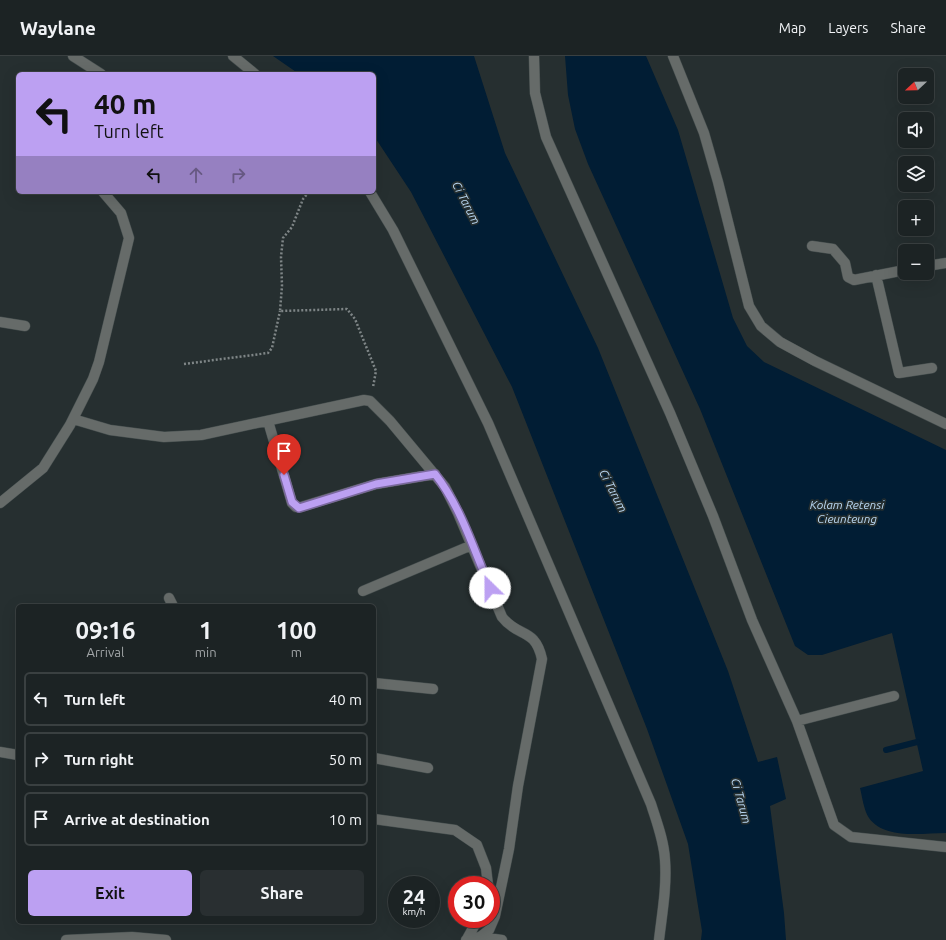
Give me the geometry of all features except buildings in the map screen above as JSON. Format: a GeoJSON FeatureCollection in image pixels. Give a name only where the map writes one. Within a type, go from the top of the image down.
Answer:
{"type":"FeatureCollection","features":[{"type":"Feature","properties":{"kind":"street"},"geometry":{"type":"LineString","coordinates":[[73,56],[98,72]]}},
{"type":"Feature","properties":{"kind":"street"},"geometry":{"type":"LineString","coordinates":[[233,56],[253,72]]}},
{"type":"Feature","properties":{"kind":"street"},"geometry":{"type":"LineString","coordinates":[[534,56],[535,93],[546,137],[670,413],[713,516],[752,620],[798,721],[834,825],[851,836],[946,847]]}},
{"type":"Feature","properties":{"kind":"street"},"geometry":{"type":"LineString","coordinates":[[673,56],[704,133],[718,182],[748,306],[761,326],[780,342],[815,361],[946,424]]}},
{"type":"Feature","properties":{"kind":"street"},"geometry":{"type":"LineString","coordinates":[[0,502],[43,468],[73,419],[99,362],[116,288],[129,244],[129,234],[121,213],[105,194]]}},
{"type":"Feature","properties":{"kind":"street"},"geometry":{"type":"LineString","coordinates":[[371,194],[393,230],[488,423],[651,804],[661,835],[666,874],[659,940]]}},
{"type":"Feature","properties":{"kind":"street"},"geometry":{"type":"LineString","coordinates":[[812,246],[833,249],[845,263],[848,277],[854,280],[898,271]]}},
{"type":"Feature","properties":{"kind":"street"},"geometry":{"type":"LineString","coordinates":[[934,265],[946,263]]}},
{"type":"Feature","properties":{"kind":"street"},"geometry":{"type":"LineString","coordinates":[[876,275],[899,373],[932,368]]}},
{"type":"Feature","properties":{"kind":"street"},"geometry":{"type":"LineString","coordinates":[[0,322],[25,326]]}},
{"type":"Feature","properties":{"kind":"street"},"geometry":{"type":"LineString","coordinates":[[73,419],[110,430],[164,437],[201,435],[364,400],[370,402],[412,446],[435,474],[445,487],[472,545],[502,617],[509,625],[533,637],[539,648],[542,659],[518,786],[509,849],[495,916],[489,930],[480,937]]}},
{"type":"Feature","properties":{"kind":"street"},"geometry":{"type":"LineString","coordinates":[[268,421],[292,502],[296,507],[376,484],[435,474]]}},
{"type":"Feature","properties":{"kind":"street"},"geometry":{"type":"LineString","coordinates":[[363,591],[472,545]]}},
{"type":"Feature","properties":{"kind":"street"},"geometry":{"type":"LineString","coordinates":[[376,683],[433,689]]}},
{"type":"Feature","properties":{"kind":"street"},"geometry":{"type":"LineString","coordinates":[[798,721],[894,696]]}},
{"type":"Feature","properties":{"kind":"street"},"geometry":{"type":"LineString","coordinates":[[0,752],[16,755]]}},
{"type":"Feature","properties":{"kind":"street"},"geometry":{"type":"LineString","coordinates":[[376,758],[428,768]]}},
{"type":"Feature","properties":{"kind":"street"},"geometry":{"type":"LineString","coordinates":[[376,819],[455,830],[477,845],[486,868],[487,876]]}},
{"type":"Feature","properties":{"kind":"street"},"geometry":{"type":"LineString","coordinates":[[466,940],[473,928]]}},
{"type":"Feature","properties":{"kind":"street"},"geometry":{"type":"LineString","coordinates":[[66,940],[132,937],[166,940]]}},
{"type":"Feature","properties":{"kind":"street"},"geometry":{"type":"LineString","coordinates":[[466,940],[480,937],[502,940]]}},
{"type":"Feature","properties":{"kind":"path"},"geometry":{"type":"LineString","coordinates":[[184,364],[268,353],[272,348],[280,311],[282,286],[281,257],[283,238],[292,227],[303,199],[307,194]]}},
{"type":"Feature","properties":{"kind":"path"},"geometry":{"type":"LineString","coordinates":[[280,311],[346,309],[356,319],[376,371],[370,402]]}},
{"type":"Feature","properties":{"kind":"water","name":"Ci Tarum"},"geometry":{"type":"Polygon","coordinates":[[[273,56],[474,56],[505,153],[598,348],[728,671],[758,762],[777,757],[786,799],[770,806],[784,913],[786,940],[701,940],[702,931],[688,844],[647,729],[512,387],[411,192],[376,139],[376,72],[296,72],[273,56]]]}},
{"type":"Feature","properties":{"kind":"water","name":"Kolam Retensi Cieunteung"},"geometry":{"type":"Polygon","coordinates":[[[565,56],[646,56],[678,130],[733,318],[747,346],[764,362],[946,450],[946,833],[904,834],[884,830],[876,825],[867,815],[860,788],[923,771],[892,633],[822,655],[808,655],[795,646],[700,409],[588,164],[575,129],[568,95],[565,56]]]}},
{"type":"Feature","properties":{"kind":"waterway"},"geometry":{"type":"LineString","coordinates":[[886,750],[917,742]]}},
{"type":"Feature","properties":{"kind":"route"},"geometry":{"type":"LineString","coordinates":[[284,475],[292,502],[294,506],[299,508],[376,484],[435,474],[445,487],[458,513],[490,588]]}}]}
